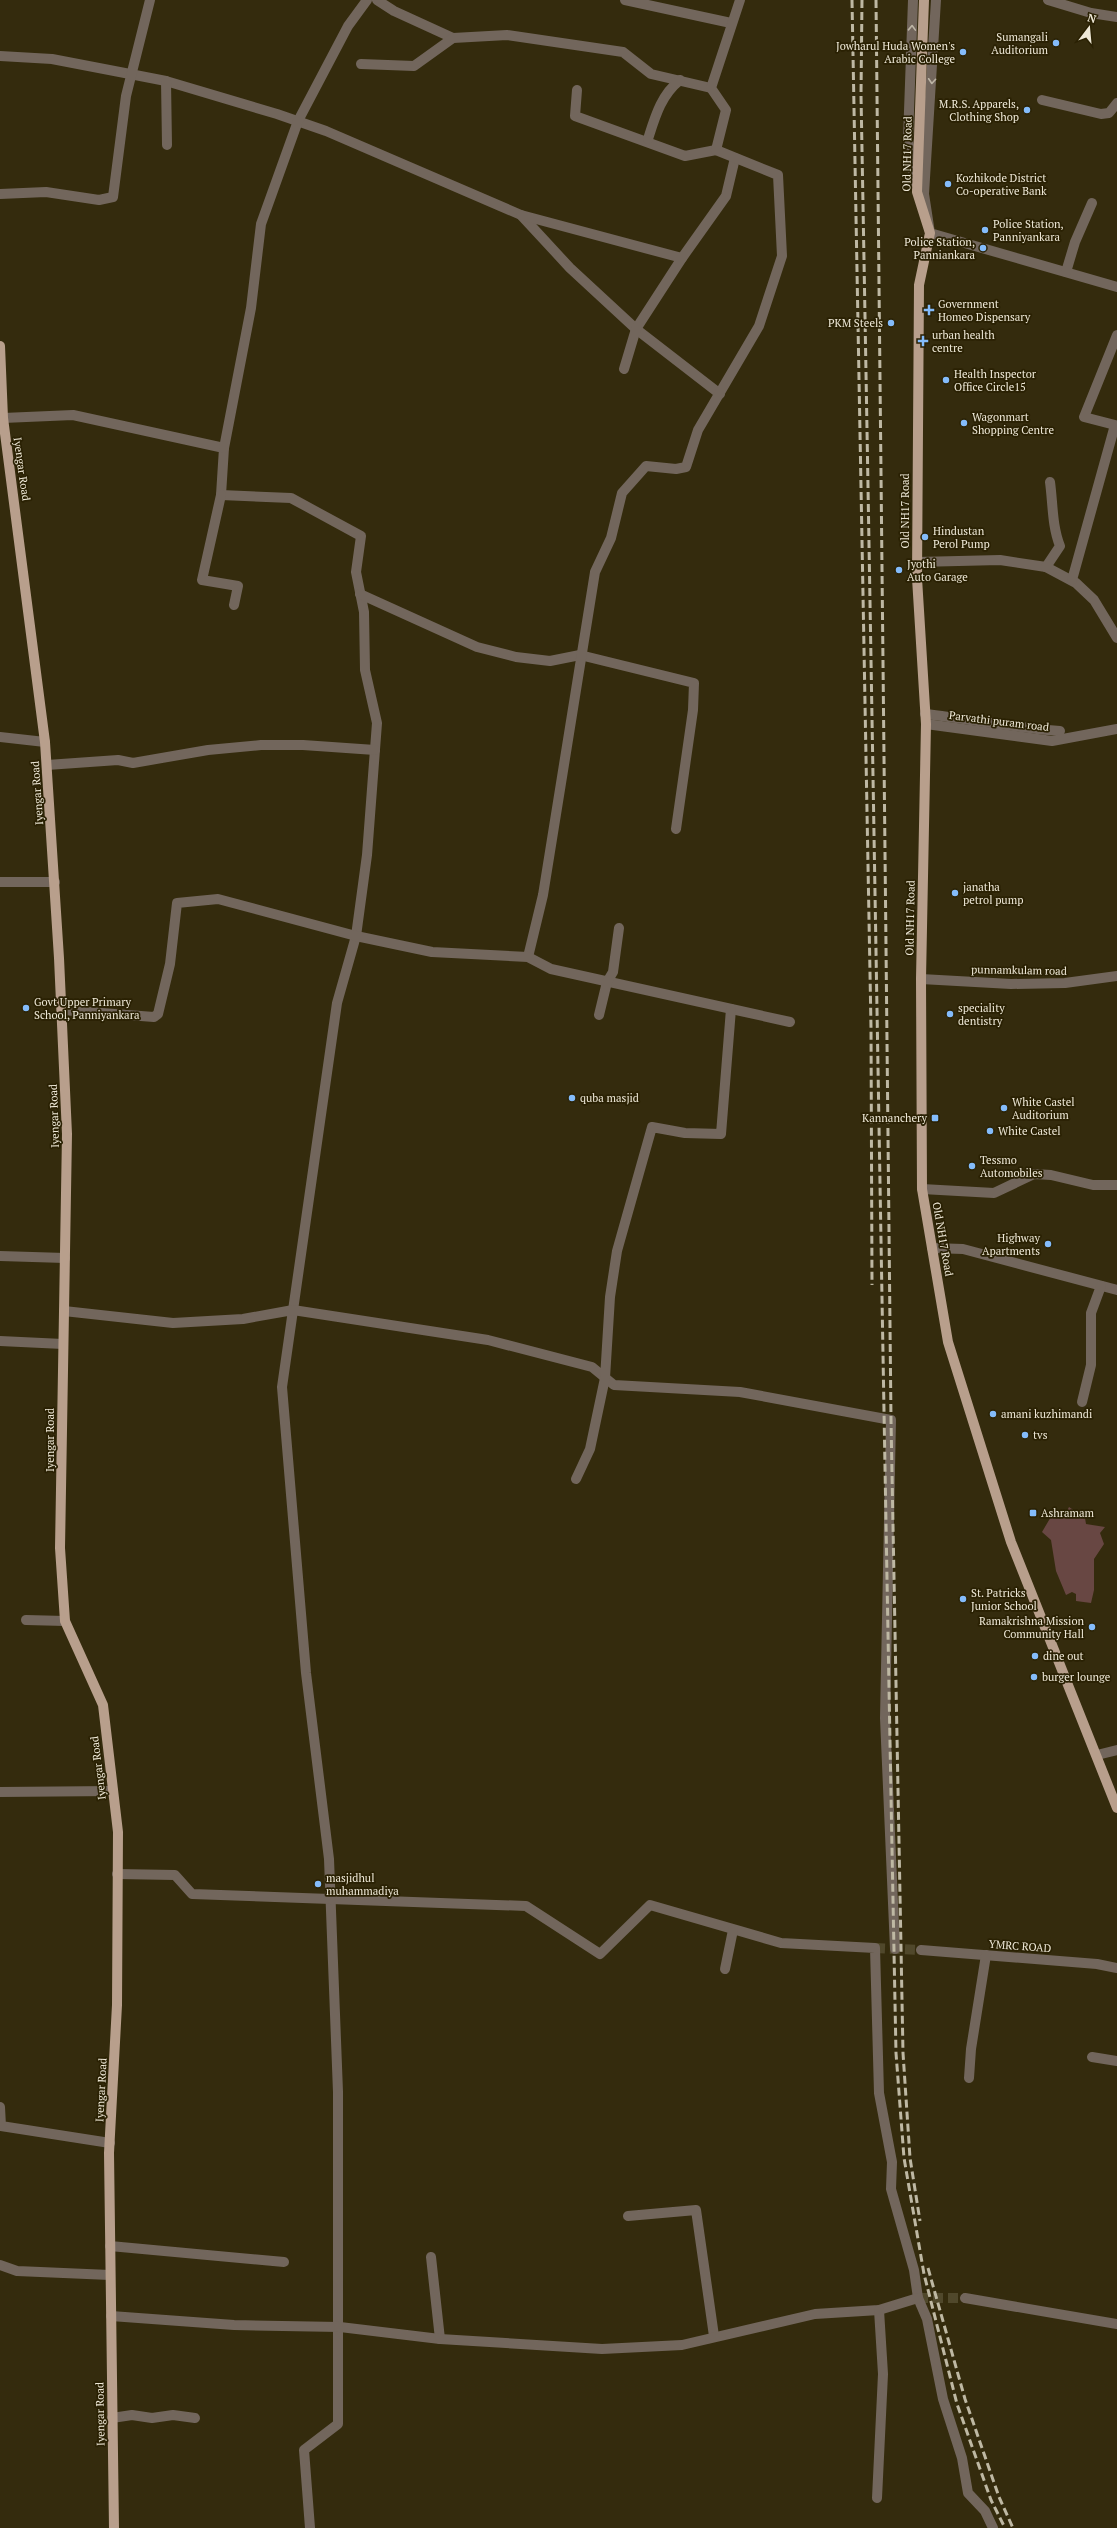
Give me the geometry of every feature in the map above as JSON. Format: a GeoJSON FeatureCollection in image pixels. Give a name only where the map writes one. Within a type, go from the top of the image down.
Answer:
{"type":"FeatureCollection","features":[{"type":"Feature","properties":{"kind":"main road","name":"Old NH17 Road"},"geometry":{"type":"LineString","coordinates":[[924,0],[917,192],[930,233],[919,285],[917,562],[926,719],[921,979],[922,1189],[948,1342],[1011,1542],[1117,1808]]}},
{"type":"Feature","properties":{"kind":"main road","name":"Iyengar Road"},"geometry":{"type":"LineString","coordinates":[[0,346],[3,418],[45,742],[62,1010],[67,1134],[60,1548],[65,1620],[103,1705],[118,1832],[117,2005],[110,2143],[110,2275],[114,2528]]}},
{"type":"Feature","properties":{"kind":"street"},"geometry":{"type":"LineString","coordinates":[[0,194],[46,192],[99,200],[113,197],[130,74],[150,0]]}},
{"type":"Feature","properties":{"kind":"street"},"geometry":{"type":"LineString","coordinates":[[234,605],[238,586],[202,580],[221,495],[224,448],[251,308],[261,224],[298,122],[348,26],[368,0]]}},
{"type":"Feature","properties":{"kind":"street"},"geometry":{"type":"LineString","coordinates":[[377,0],[394,11],[453,38],[507,35],[623,52],[651,74],[711,88],[726,110],[716,150]]}},
{"type":"Feature","properties":{"kind":"street"},"geometry":{"type":"LineString","coordinates":[[625,0],[731,23]]}},
{"type":"Feature","properties":{"kind":"street"},"geometry":{"type":"LineString","coordinates":[[711,88],[731,23],[740,0]]}},
{"type":"Feature","properties":{"kind":"street"},"geometry":{"type":"LineString","coordinates":[[913,0],[908,139],[917,192]]}},
{"type":"Feature","properties":{"kind":"street"},"geometry":{"type":"LineString","coordinates":[[936,0],[924,194],[930,233],[1117,287]]}},
{"type":"Feature","properties":{"kind":"street"},"geometry":{"type":"LineString","coordinates":[[1048,0],[1091,13],[1117,18]]}},
{"type":"Feature","properties":{"kind":"street"},"geometry":{"type":"LineString","coordinates":[[362,64],[414,66],[453,38]]}},
{"type":"Feature","properties":{"kind":"street"},"geometry":{"type":"LineString","coordinates":[[0,56],[52,59],[166,81],[298,122],[520,215],[682,258]]}},
{"type":"Feature","properties":{"kind":"street"},"geometry":{"type":"LineString","coordinates":[[648,139],[659,106],[669,88],[680,80]]}},
{"type":"Feature","properties":{"kind":"street"},"geometry":{"type":"LineString","coordinates":[[166,81],[167,145]]}},
{"type":"Feature","properties":{"kind":"street"},"geometry":{"type":"LineString","coordinates":[[528,957],[543,895],[580,655],[595,572],[611,538],[622,493],[646,466],[676,469],[686,467],[698,430],[759,326],[782,256],[778,175],[716,150],[684,156],[575,116],[577,90]]}},
{"type":"Feature","properties":{"kind":"street"},"geometry":{"type":"LineString","coordinates":[[1042,100],[1101,114],[1109,113],[1117,103]]}},
{"type":"Feature","properties":{"kind":"street"},"geometry":{"type":"LineString","coordinates":[[624,369],[636,329],[682,258],[726,196],[735,158]]}},
{"type":"Feature","properties":{"kind":"street"},"geometry":{"type":"LineString","coordinates":[[1066,272],[1075,242],[1092,203]]}},
{"type":"Feature","properties":{"kind":"street"},"geometry":{"type":"LineString","coordinates":[[520,215],[570,268],[636,329],[720,394]]}},
{"type":"Feature","properties":{"kind":"street"},"geometry":{"type":"LineString","coordinates":[[1072,580],[1115,425],[1084,417],[1117,335]]}},
{"type":"Feature","properties":{"kind":"street"},"geometry":{"type":"LineString","coordinates":[[3,418],[73,415],[224,448]]}},
{"type":"Feature","properties":{"kind":"street"},"geometry":{"type":"LineString","coordinates":[[1046,567],[1060,546],[1054,531],[1054,511],[1050,482]]}},
{"type":"Feature","properties":{"kind":"street"},"geometry":{"type":"LineString","coordinates":[[221,495],[291,498],[361,536],[356,572],[364,612],[365,670],[377,723],[367,855],[356,936],[337,1003],[282,1387],[306,1673],[329,1859],[338,2092],[340,2326],[338,2424],[304,2450],[310,2528]]}},
{"type":"Feature","properties":{"kind":"street"},"geometry":{"type":"LineString","coordinates":[[917,562],[1000,560],[1046,567],[1072,580],[1094,600],[1117,638]]}},
{"type":"Feature","properties":{"kind":"street"},"geometry":{"type":"LineString","coordinates":[[360,594],[478,647],[516,657],[550,661],[580,655],[694,683],[693,710],[676,829]]}},
{"type":"Feature","properties":{"kind":"street"},"geometry":{"type":"LineString","coordinates":[[926,719],[972,719],[1004,726],[1060,731]]}},
{"type":"Feature","properties":{"kind":"street","name":"Parvathi puram road"},"geometry":{"type":"LineString","coordinates":[[926,719],[1052,740],[1117,729]]}},
{"type":"Feature","properties":{"kind":"street"},"geometry":{"type":"LineString","coordinates":[[0,737],[45,742]]}},
{"type":"Feature","properties":{"kind":"street"},"geometry":{"type":"LineString","coordinates":[[47,765],[118,760],[133,763],[208,750],[261,746],[303,745],[375,750]]}},
{"type":"Feature","properties":{"kind":"street"},"geometry":{"type":"LineString","coordinates":[[0,882],[54,882]]}},
{"type":"Feature","properties":{"kind":"street"},"geometry":{"type":"LineString","coordinates":[[62,1010],[154,1017],[158,1014],[170,964],[177,903],[218,899],[356,936],[432,952],[528,957],[551,969],[790,1022]]}},
{"type":"Feature","properties":{"kind":"street"},"geometry":{"type":"LineString","coordinates":[[600,1015],[607,982],[613,972],[619,928]]}},
{"type":"Feature","properties":{"kind":"street","name":"punnamkulam road"},"geometry":{"type":"LineString","coordinates":[[921,979],[1011,984],[1065,983],[1117,976]]}},
{"type":"Feature","properties":{"kind":"street"},"geometry":{"type":"LineString","coordinates":[[576,1480],[590,1449],[605,1378],[610,1297],[617,1251],[652,1127],[684,1133],[722,1134],[731,1009]]}},
{"type":"Feature","properties":{"kind":"street"},"geometry":{"type":"LineString","coordinates":[[922,1189],[994,1193],[1034,1174],[1050,1175],[1093,1185],[1117,1185]]}},
{"type":"Feature","properties":{"kind":"street"},"geometry":{"type":"LineString","coordinates":[[932,1248],[963,1249],[1117,1290]]}},
{"type":"Feature","properties":{"kind":"street"},"geometry":{"type":"LineString","coordinates":[[0,1256],[65,1258]]}},
{"type":"Feature","properties":{"kind":"street"},"geometry":{"type":"LineString","coordinates":[[1082,1402],[1091,1365],[1091,1313],[1101,1286]]}},
{"type":"Feature","properties":{"kind":"street"},"geometry":{"type":"LineString","coordinates":[[64,1311],[173,1323],[243,1319],[293,1310],[488,1340],[592,1367],[614,1385],[740,1392],[891,1420],[885,1718],[895,1949]]}},
{"type":"Feature","properties":{"kind":"street"},"geometry":{"type":"LineString","coordinates":[[0,1341],[63,1344]]}},
{"type":"Feature","properties":{"kind":"street"},"geometry":{"type":"LineString","coordinates":[[26,1620],[65,1620]]}},
{"type":"Feature","properties":{"kind":"street"},"geometry":{"type":"LineString","coordinates":[[1097,1755],[1117,1750]]}},
{"type":"Feature","properties":{"kind":"street"},"geometry":{"type":"LineString","coordinates":[[0,1792],[113,1791]]}},
{"type":"Feature","properties":{"kind":"street"},"geometry":{"type":"LineString","coordinates":[[117,1874],[175,1875],[192,1894],[526,1906],[600,1954],[650,1905],[781,1943],[875,1948],[879,2093],[892,2162],[891,2189],[914,2270],[918,2298],[927,2319],[944,2399],[962,2458],[968,2493],[985,2512],[993,2528]]}},
{"type":"Feature","properties":{"kind":"street"},"geometry":{"type":"LineString","coordinates":[[725,1969],[734,1930]]}},
{"type":"Feature","properties":{"kind":"street","name":"YMRC ROAD"},"geometry":{"type":"LineString","coordinates":[[921,1950],[1097,1964],[1117,1968]]}},
{"type":"Feature","properties":{"kind":"street"},"geometry":{"type":"LineString","coordinates":[[970,2078],[971,2049],[986,1955]]}},
{"type":"Feature","properties":{"kind":"street"},"geometry":{"type":"LineString","coordinates":[[1092,2057],[1117,2061]]}},
{"type":"Feature","properties":{"kind":"street"},"geometry":{"type":"LineString","coordinates":[[0,2107],[1,2126],[110,2143]]}},
{"type":"Feature","properties":{"kind":"street"},"geometry":{"type":"LineString","coordinates":[[628,2216],[696,2210],[714,2336]]}},
{"type":"Feature","properties":{"kind":"street"},"geometry":{"type":"LineString","coordinates":[[110,2246],[284,2262]]}},
{"type":"Feature","properties":{"kind":"street"},"geometry":{"type":"LineString","coordinates":[[431,2257],[440,2339]]}},
{"type":"Feature","properties":{"kind":"street"},"geometry":{"type":"LineString","coordinates":[[0,2265],[17,2271],[110,2275]]}},
{"type":"Feature","properties":{"kind":"street"},"geometry":{"type":"LineString","coordinates":[[111,2316],[234,2325],[340,2326],[440,2339],[602,2349],[682,2345],[714,2336],[815,2314],[879,2310],[918,2298]]}},
{"type":"Feature","properties":{"kind":"street"},"geometry":{"type":"LineString","coordinates":[[965,2298],[1117,2324]]}},
{"type":"Feature","properties":{"kind":"street"},"geometry":{"type":"LineString","coordinates":[[877,2498],[883,2374],[879,2310]]}},
{"type":"Feature","properties":{"kind":"street"},"geometry":{"type":"LineString","coordinates":[[112,2418],[132,2415],[152,2418],[173,2415],[195,2418]]}},
{"type":"Feature","properties":{"kind":"shaded area"},"geometry":{"type":"Polygon","coordinates":[[[1069,1507],[1085,1518],[1086,1524],[1105,1527],[1100,1533],[1104,1544],[1094,1559],[1094,1590],[1091,1603],[1076,1601],[1076,1594],[1072,1592],[1066,1595],[1056,1571],[1051,1540],[1042,1532],[1052,1515],[1066,1513],[1069,1507]]]}},
{"type":"Feature","properties":{"kind":"tunnel"},"geometry":{"type":"LineString","coordinates":[[875,1948],[921,1950]]}},
{"type":"Feature","properties":{"kind":"tunnel"},"geometry":{"type":"LineString","coordinates":[[918,2298],[965,2298]]}},
{"type":"Feature","properties":{"kind":"railway"},"geometry":{"type":"LineString","coordinates":[[852,0],[871,1027],[872,1285]]}},
{"type":"Feature","properties":{"kind":"railway"},"geometry":{"type":"LineString","coordinates":[[862,0],[861,95],[896,2053],[904,2158],[924,2274],[957,2404],[991,2500],[1005,2528]]}},
{"type":"Feature","properties":{"kind":"railway"},"geometry":{"type":"LineString","coordinates":[[876,0],[891,1420],[903,2053],[910,2158],[920,2221]]}},
{"type":"Feature","properties":{"kind":"railway"},"geometry":{"type":"LineString","coordinates":[[928,2268],[965,2399],[999,2497],[1013,2528]]}},
{"type":"Feature","properties":{"kind":"place","name":"Sumangali Auditorium"},"geometry":{"type":"Point","coordinates":[1056,43]}},
{"type":"Feature","properties":{"kind":"place","name":"Jowharul Huda Women's Arabic College"},"geometry":{"type":"Point","coordinates":[963,52]}},
{"type":"Feature","properties":{"kind":"place","name":"M.R.S. Apparels, Clothing Shop"},"geometry":{"type":"Point","coordinates":[1027,110]}},
{"type":"Feature","properties":{"kind":"place","name":"Kozhikode District Co-operative Bank"},"geometry":{"type":"Point","coordinates":[948,184]}},
{"type":"Feature","properties":{"kind":"place","name":"Police Station, Panniyankara"},"geometry":{"type":"Point","coordinates":[985,230]}},
{"type":"Feature","properties":{"kind":"place","name":"Police Station, Panniankara"},"geometry":{"type":"Point","coordinates":[983,248]}},
{"type":"Feature","properties":{"kind":"place","name":"Government Homeo Dispensary"},"geometry":{"type":"Point","coordinates":[929,310]}},
{"type":"Feature","properties":{"kind":"place","name":"PKM Steels"},"geometry":{"type":"Point","coordinates":[891,323]}},
{"type":"Feature","properties":{"kind":"place","name":"urban health centre"},"geometry":{"type":"Point","coordinates":[923,341]}},
{"type":"Feature","properties":{"kind":"place","name":"Health Inspector Office Circle15"},"geometry":{"type":"Point","coordinates":[946,380]}},
{"type":"Feature","properties":{"kind":"place","name":"Wagonmart Shopping Centre"},"geometry":{"type":"Point","coordinates":[964,423]}},
{"type":"Feature","properties":{"kind":"place","name":"Hindustan Perol Pump"},"geometry":{"type":"Point","coordinates":[925,537]}},
{"type":"Feature","properties":{"kind":"place","name":"Jyothi Auto Garage"},"geometry":{"type":"Point","coordinates":[899,570]}},
{"type":"Feature","properties":{"kind":"place","name":"janatha petrol pump"},"geometry":{"type":"Point","coordinates":[955,893]}},
{"type":"Feature","properties":{"kind":"place","name":"Govt Upper Primary School, Panniyankara"},"geometry":{"type":"Point","coordinates":[26,1008]}},
{"type":"Feature","properties":{"kind":"place","name":"speciality dentistry"},"geometry":{"type":"Point","coordinates":[950,1014]}},
{"type":"Feature","properties":{"kind":"place","name":"quba masjid"},"geometry":{"type":"Point","coordinates":[572,1098]}},
{"type":"Feature","properties":{"kind":"place","name":"White Castel Auditorium"},"geometry":{"type":"Point","coordinates":[1004,1108]}},
{"type":"Feature","properties":{"kind":"place","name":"Kannanchery"},"geometry":{"type":"Point","coordinates":[935,1118]}},
{"type":"Feature","properties":{"kind":"place","name":"White Castel"},"geometry":{"type":"Point","coordinates":[990,1131]}},
{"type":"Feature","properties":{"kind":"place","name":"Tessmo Automobiles"},"geometry":{"type":"Point","coordinates":[972,1166]}},
{"type":"Feature","properties":{"kind":"place","name":"Highway Apartments"},"geometry":{"type":"Point","coordinates":[1048,1244]}},
{"type":"Feature","properties":{"kind":"place","name":"amani kuzhimandi"},"geometry":{"type":"Point","coordinates":[993,1414]}},
{"type":"Feature","properties":{"kind":"place","name":"tvs"},"geometry":{"type":"Point","coordinates":[1025,1435]}},
{"type":"Feature","properties":{"kind":"place","name":"Ashramam"},"geometry":{"type":"Point","coordinates":[1033,1513]}},
{"type":"Feature","properties":{"kind":"place","name":"St. Patricks Junior School"},"geometry":{"type":"Point","coordinates":[963,1599]}},
{"type":"Feature","properties":{"kind":"place","name":"Ramakrishna Mission Community Hall"},"geometry":{"type":"Point","coordinates":[1092,1627]}},
{"type":"Feature","properties":{"kind":"place","name":"dine out"},"geometry":{"type":"Point","coordinates":[1035,1656]}},
{"type":"Feature","properties":{"kind":"place","name":"burger lounge"},"geometry":{"type":"Point","coordinates":[1034,1677]}},
{"type":"Feature","properties":{"kind":"place","name":"masjidhul muhammadiya"},"geometry":{"type":"Point","coordinates":[318,1884]}}]}
